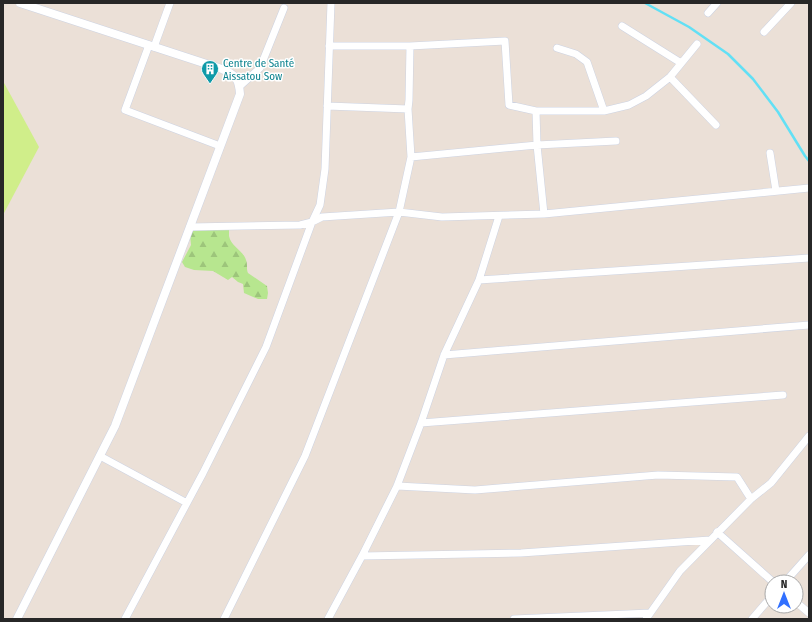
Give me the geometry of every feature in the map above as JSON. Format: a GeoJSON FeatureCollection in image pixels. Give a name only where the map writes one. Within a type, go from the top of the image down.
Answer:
{"type":"FeatureCollection","features":[{"type":"Feature","properties":{"kind":"street"},"geometry":{"type":"LineString","coordinates":[[16,619],[115,426],[240,94],[238,80],[233,74],[222,69],[20,3]]}},
{"type":"Feature","properties":{"kind":"street"},"geometry":{"type":"LineString","coordinates":[[170,3],[125,110],[220,146]]}},
{"type":"Feature","properties":{"kind":"street"},"geometry":{"type":"LineString","coordinates":[[125,619],[187,503],[266,347],[312,222],[320,205],[324,176],[331,3]]}},
{"type":"Feature","properties":{"kind":"street"},"geometry":{"type":"LineString","coordinates":[[708,13],[717,3]]}},
{"type":"Feature","properties":{"kind":"street"},"geometry":{"type":"LineString","coordinates":[[764,32],[791,3]]}},
{"type":"Feature","properties":{"kind":"street"},"geometry":{"type":"LineString","coordinates":[[240,86],[260,68],[284,8]]}},
{"type":"Feature","properties":{"kind":"street"},"geometry":{"type":"LineString","coordinates":[[622,26],[681,63]]}},
{"type":"Feature","properties":{"kind":"street"},"geometry":{"type":"LineString","coordinates":[[329,46],[410,46],[505,41],[508,106],[536,111],[604,111],[630,105],[646,96],[670,77],[697,44]]}},
{"type":"Feature","properties":{"kind":"street"},"geometry":{"type":"LineString","coordinates":[[224,619],[305,456],[399,212],[411,157],[408,109],[410,46]]}},
{"type":"Feature","properties":{"kind":"street"},"geometry":{"type":"LineString","coordinates":[[557,48],[576,54],[587,62],[604,111]]}},
{"type":"Feature","properties":{"kind":"street"},"geometry":{"type":"LineString","coordinates":[[670,77],[716,125]]}},
{"type":"Feature","properties":{"kind":"street"},"geometry":{"type":"LineString","coordinates":[[327,106],[408,109]]}},
{"type":"Feature","properties":{"kind":"street"},"geometry":{"type":"LineString","coordinates":[[536,111],[537,145],[544,214]]}},
{"type":"Feature","properties":{"kind":"street"},"geometry":{"type":"LineString","coordinates":[[411,157],[537,145],[616,141]]}},
{"type":"Feature","properties":{"kind":"street"},"geometry":{"type":"LineString","coordinates":[[770,153],[776,191]]}},
{"type":"Feature","properties":{"kind":"street"},"geometry":{"type":"LineString","coordinates":[[190,227],[300,225],[312,222],[322,217],[399,212],[442,217],[544,214],[809,188]]}},
{"type":"Feature","properties":{"kind":"street"},"geometry":{"type":"LineString","coordinates":[[328,619],[397,486],[421,423],[444,355],[479,280],[499,216]]}},
{"type":"Feature","properties":{"kind":"street"},"geometry":{"type":"LineString","coordinates":[[479,280],[809,258]]}},
{"type":"Feature","properties":{"kind":"street"},"geometry":{"type":"LineString","coordinates":[[444,355],[809,325]]}},
{"type":"Feature","properties":{"kind":"street"},"geometry":{"type":"LineString","coordinates":[[421,423],[783,396]]}},
{"type":"Feature","properties":{"kind":"street"},"geometry":{"type":"LineString","coordinates":[[514,619],[648,616],[680,571],[751,499],[771,483],[809,436]]}},
{"type":"Feature","properties":{"kind":"street"},"geometry":{"type":"LineString","coordinates":[[100,456],[187,503]]}},
{"type":"Feature","properties":{"kind":"street"},"geometry":{"type":"LineString","coordinates":[[397,486],[475,490],[658,475],[737,477],[751,499]]}},
{"type":"Feature","properties":{"kind":"street"},"geometry":{"type":"LineString","coordinates":[[718,532],[764,574]]}},
{"type":"Feature","properties":{"kind":"street"},"geometry":{"type":"LineString","coordinates":[[362,556],[521,553],[710,540]]}},
{"type":"Feature","properties":{"kind":"street"},"geometry":{"type":"LineString","coordinates":[[792,574],[809,555]]}},
{"type":"Feature","properties":{"kind":"street"},"geometry":{"type":"LineString","coordinates":[[752,619],[764,605]]}},
{"type":"Feature","properties":{"kind":"green space"},"geometry":{"type":"Polygon","coordinates":[[[3,81],[39,147],[3,215],[3,81]]]}},
{"type":"Feature","properties":{"kind":"green space"},"geometry":{"type":"Polygon","coordinates":[[[198,225],[229,226],[230,240],[247,262],[248,273],[267,286],[267,299],[258,299],[244,293],[243,284],[232,277],[228,280],[213,271],[194,270],[185,267],[182,262],[191,245],[190,235],[198,225]]]}},
{"type":"Feature","properties":{"kind":"waterway"},"geometry":{"type":"LineString","coordinates":[[645,3],[689,27],[728,54],[753,79],[778,112],[809,161]]}},
{"type":"Feature","properties":{"kind":"place","name":"Centre de Santé Aissatou Sow"},"geometry":{"type":"Point","coordinates":[210,84]}}]}
